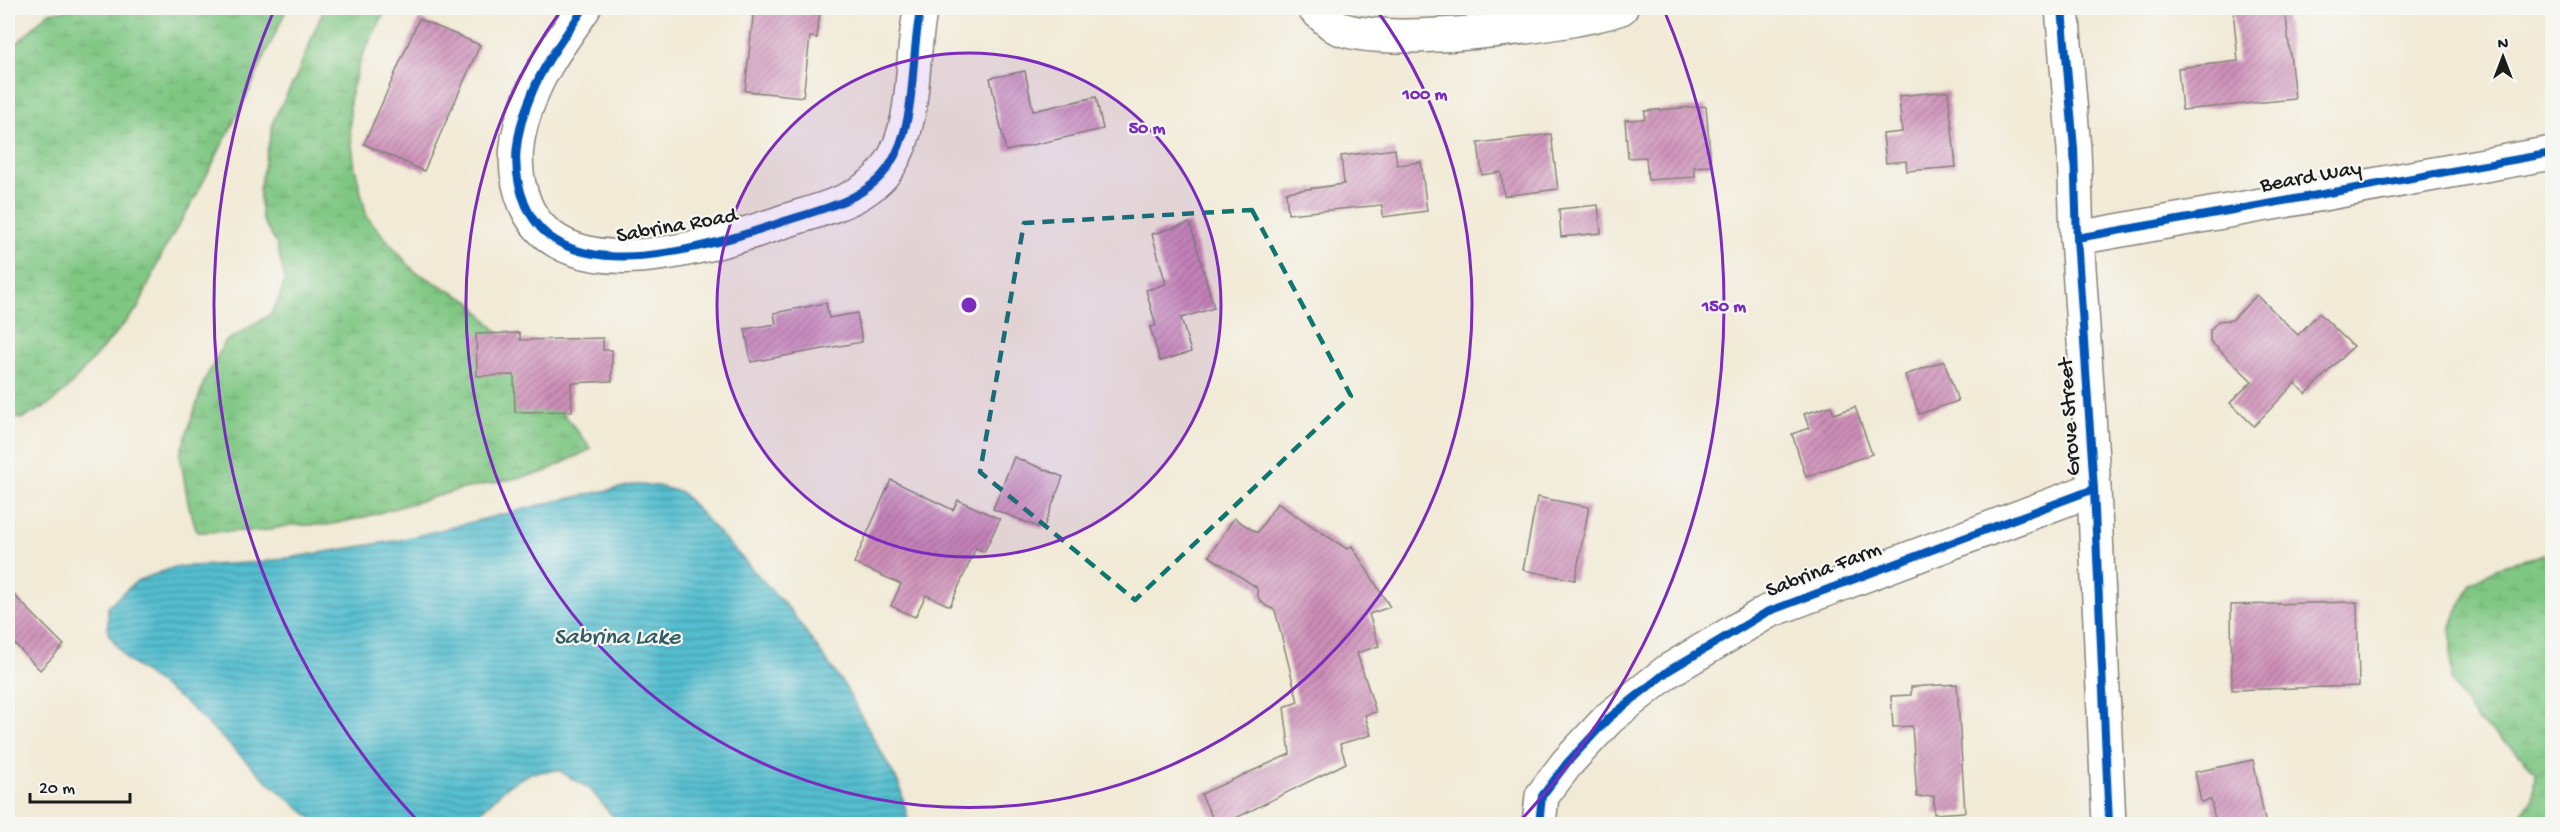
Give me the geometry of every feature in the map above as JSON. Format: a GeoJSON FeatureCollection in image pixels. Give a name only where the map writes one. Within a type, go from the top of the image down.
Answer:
{"type":"FeatureCollection","features":[{"type":"Feature","properties":{"kind":"street","name":"Sabrina Road"},"geometry":{"type":"LineString","coordinates":[[584,8],[533,91],[516,149],[515,171],[518,188],[531,216],[546,232],[569,247],[590,255],[612,257],[644,256],[694,247],[756,231],[838,204],[858,195],[874,183],[888,167],[904,133],[921,8]]}},
{"type":"Feature","properties":{"kind":"street"},"geometry":{"type":"LineString","coordinates":[[1314,8],[1336,26],[1368,35],[1410,37],[1573,20],[1621,8]]}},
{"type":"Feature","properties":{"kind":"street","name":"Grove Street"},"geometry":{"type":"LineString","coordinates":[[2062,8],[2074,149],[2077,238],[2094,489],[2109,825]]}},
{"type":"Feature","properties":{"kind":"street","name":"Beard Way"},"geometry":{"type":"LineString","coordinates":[[2077,238],[2553,153]]}},
{"type":"Feature","properties":{"kind":"street","name":"Sabrina Farm"},"geometry":{"type":"LineString","coordinates":[[1539,825],[1542,796],[1567,763],[1609,718],[1668,671],[1767,612],[2094,489]]}},
{"type":"Feature","properties":{"kind":"highlighted area"},"geometry":{"type":"Polygon","coordinates":[[[1252,210],[1351,396],[1135,600],[980,472],[1024,223],[1252,210]]]}},
{"type":"Feature","properties":{"kind":"green space"},"geometry":{"type":"Polygon","coordinates":[[[78,8],[287,8],[243,104],[196,196],[164,250],[138,308],[66,390],[50,404],[22,419],[8,416],[8,52],[48,13],[78,8]]]}},
{"type":"Feature","properties":{"kind":"green space"},"geometry":{"type":"Polygon","coordinates":[[[324,8],[387,8],[362,56],[350,96],[350,129],[355,168],[367,217],[414,271],[471,302],[529,368],[591,449],[542,473],[458,490],[365,517],[328,525],[291,525],[262,531],[197,532],[188,503],[180,454],[205,379],[225,342],[271,314],[280,296],[285,279],[277,245],[262,219],[259,189],[274,119],[296,77],[324,8]]]}},
{"type":"Feature","properties":{"kind":"green space"},"geometry":{"type":"Polygon","coordinates":[[[2552,553],[2552,824],[2512,824],[2533,799],[2535,771],[2513,748],[2476,720],[2451,680],[2451,626],[2471,583],[2505,564],[2552,553]]]}},
{"type":"Feature","properties":{"kind":"water","name":"Sabrina Lake"},"geometry":{"type":"Polygon","coordinates":[[[633,485],[657,486],[681,492],[790,610],[844,685],[900,786],[909,824],[619,824],[590,789],[558,770],[530,773],[509,785],[479,813],[454,824],[319,824],[269,783],[187,704],[127,660],[108,633],[108,606],[137,581],[175,567],[263,562],[400,540],[556,501],[633,485]]]}},
{"type":"Feature","properties":{"kind":"building"},"geometry":{"type":"Polygon","coordinates":[[[754,8],[820,8],[817,38],[810,37],[803,97],[745,91],[754,8]]]}},
{"type":"Feature","properties":{"kind":"building"},"geometry":{"type":"Polygon","coordinates":[[[2285,8],[2295,99],[2182,110],[2178,68],[2238,61],[2233,9],[2285,8]]]}},
{"type":"Feature","properties":{"kind":"building"},"geometry":{"type":"Polygon","coordinates":[[[419,19],[480,45],[424,171],[364,144],[419,19]]]}},
{"type":"Feature","properties":{"kind":"building"},"geometry":{"type":"Polygon","coordinates":[[[1025,71],[1033,111],[1096,97],[1103,129],[1006,151],[990,78],[1025,71]]]}},
{"type":"Feature","properties":{"kind":"building"},"geometry":{"type":"Polygon","coordinates":[[[1948,91],[1956,167],[1907,171],[1906,161],[1886,163],[1883,134],[1902,132],[1899,96],[1948,91]]]}},
{"type":"Feature","properties":{"kind":"building"},"geometry":{"type":"Polygon","coordinates":[[[1706,106],[1711,166],[1694,167],[1695,177],[1648,180],[1646,157],[1628,158],[1625,120],[1645,119],[1645,111],[1706,106]]]}},
{"type":"Feature","properties":{"kind":"building"},"geometry":{"type":"Polygon","coordinates":[[[1551,134],[1558,189],[1504,196],[1501,172],[1482,175],[1478,143],[1551,134]]]}},
{"type":"Feature","properties":{"kind":"building"},"geometry":{"type":"Polygon","coordinates":[[[1395,149],[1397,165],[1421,162],[1427,211],[1383,217],[1382,205],[1288,214],[1286,192],[1344,184],[1341,156],[1395,149]]]}},
{"type":"Feature","properties":{"kind":"building"},"geometry":{"type":"Polygon","coordinates":[[[1598,205],[1601,233],[1561,237],[1559,209],[1598,205]]]}},
{"type":"Feature","properties":{"kind":"building"},"geometry":{"type":"Polygon","coordinates":[[[1190,223],[1214,308],[1181,318],[1191,352],[1160,361],[1150,327],[1156,326],[1146,290],[1166,284],[1152,234],[1190,223]]]}},
{"type":"Feature","properties":{"kind":"building"},"geometry":{"type":"Polygon","coordinates":[[[2257,295],[2298,335],[2319,313],[2353,346],[2306,394],[2295,383],[2254,426],[2230,403],[2252,381],[2210,341],[2210,330],[2218,321],[2232,320],[2257,295]]]}},
{"type":"Feature","properties":{"kind":"building"},"geometry":{"type":"Polygon","coordinates":[[[826,303],[829,318],[857,313],[862,342],[751,362],[745,329],[776,324],[774,313],[826,303]]]}},
{"type":"Feature","properties":{"kind":"building"},"geometry":{"type":"Polygon","coordinates":[[[520,333],[520,340],[603,338],[603,350],[612,350],[612,381],[571,383],[572,411],[515,412],[514,375],[477,376],[476,334],[520,333]]]}},
{"type":"Feature","properties":{"kind":"building"},"geometry":{"type":"Polygon","coordinates":[[[1944,361],[1958,401],[1919,414],[1905,375],[1944,361]]]}},
{"type":"Feature","properties":{"kind":"building"},"geometry":{"type":"Polygon","coordinates":[[[1831,406],[1834,414],[1855,407],[1872,454],[1806,477],[1792,434],[1809,428],[1804,414],[1831,406]]]}},
{"type":"Feature","properties":{"kind":"building"},"geometry":{"type":"Polygon","coordinates":[[[1014,457],[1063,477],[1043,529],[993,509],[1014,457]]]}},
{"type":"Feature","properties":{"kind":"building"},"geometry":{"type":"Polygon","coordinates":[[[891,480],[953,510],[958,500],[1000,519],[984,552],[976,548],[950,606],[926,595],[915,617],[891,606],[901,584],[854,563],[891,480]]]}},
{"type":"Feature","properties":{"kind":"building"},"geometry":{"type":"Polygon","coordinates":[[[1537,497],[1589,507],[1575,580],[1523,570],[1537,497]]]}},
{"type":"Feature","properties":{"kind":"building"},"geometry":{"type":"Polygon","coordinates":[[[1277,503],[1347,549],[1352,546],[1390,607],[1369,614],[1379,646],[1357,653],[1376,712],[1365,715],[1371,735],[1340,744],[1346,763],[1222,825],[1216,825],[1201,794],[1290,754],[1284,707],[1298,702],[1275,610],[1266,606],[1259,599],[1256,587],[1209,556],[1234,518],[1257,533],[1277,503]]]}},
{"type":"Feature","properties":{"kind":"building"},"geometry":{"type":"Polygon","coordinates":[[[8,589],[64,645],[40,670],[8,637],[8,589]]]}},
{"type":"Feature","properties":{"kind":"building"},"geometry":{"type":"Polygon","coordinates":[[[2357,602],[2359,686],[2232,690],[2231,605],[2357,602]]]}},
{"type":"Feature","properties":{"kind":"building"},"geometry":{"type":"Polygon","coordinates":[[[1957,684],[1965,812],[1934,814],[1934,796],[1917,797],[1912,726],[1893,727],[1891,696],[1911,695],[1911,687],[1957,684]]]}},
{"type":"Feature","properties":{"kind":"building"},"geometry":{"type":"Polygon","coordinates":[[[2253,760],[2266,825],[2216,825],[2211,800],[2201,802],[2195,772],[2253,760]]]}},
{"type":"Feature","properties":{"kind":"cycle path"},"geometry":{"type":"LineString","coordinates":[[584,8],[543,71],[526,107],[519,135],[516,163],[526,206],[545,233],[573,249],[606,256],[642,256],[680,251],[717,242],[824,209],[867,188],[889,166],[905,129],[921,8]]}},
{"type":"Feature","properties":{"kind":"cycle path"},"geometry":{"type":"LineString","coordinates":[[2062,8],[2074,149],[2077,238],[2094,489],[2109,824]]}},
{"type":"Feature","properties":{"kind":"cycle path"},"geometry":{"type":"LineString","coordinates":[[2077,238],[2552,153]]}},
{"type":"Feature","properties":{"kind":"cycle path"},"geometry":{"type":"LineString","coordinates":[[1539,824],[1542,796],[1567,763],[1609,718],[1668,671],[1767,612],[2094,489]]}}]}
